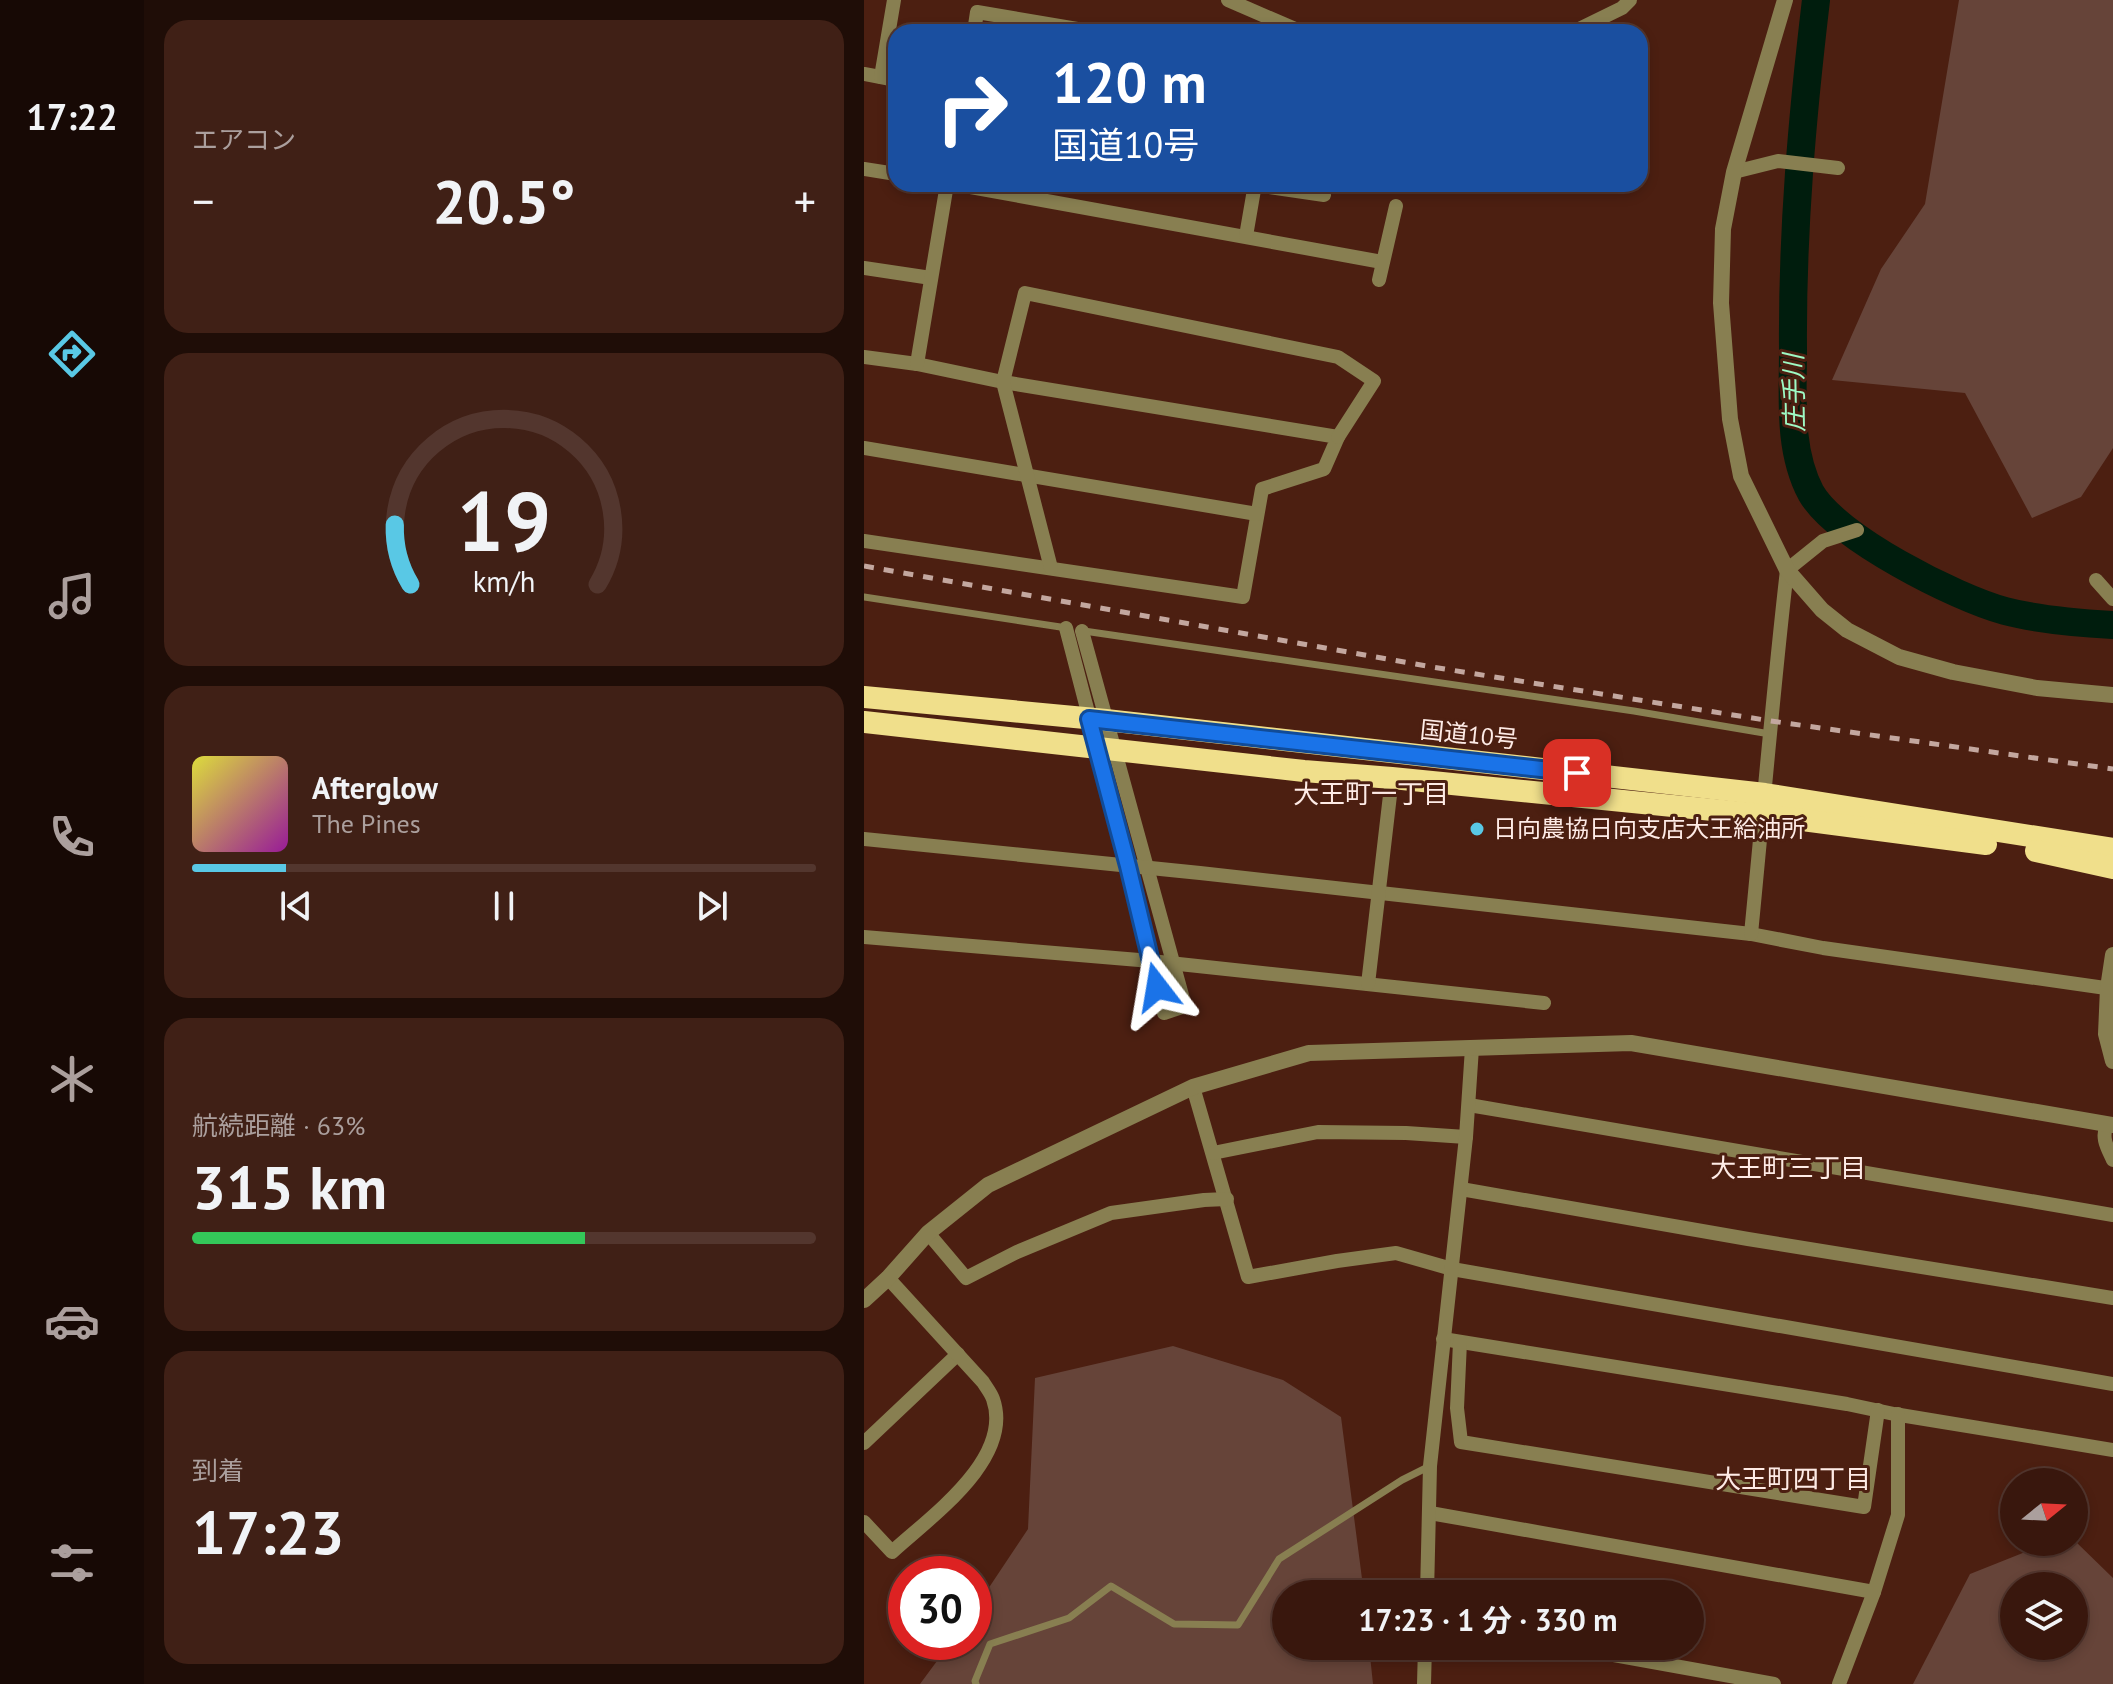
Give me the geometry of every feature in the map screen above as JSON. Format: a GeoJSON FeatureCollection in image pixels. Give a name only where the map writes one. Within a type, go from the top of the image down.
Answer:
{"type":"FeatureCollection","features":[{"type":"Feature","properties":{"kind":"highway","name":"国道10号"},"geometry":{"type":"LineString","coordinates":[[864,697],[1098,719],[2113,849]]}},
{"type":"Feature","properties":{"kind":"highway","name":"国道10号"},"geometry":{"type":"LineString","coordinates":[[864,722],[1304,771],[1764,805],[2033,850],[2113,868]]}},
{"type":"Feature","properties":{"kind":"street"},"geometry":{"type":"LineString","coordinates":[[890,24],[894,0]]}},
{"type":"Feature","properties":{"kind":"street"},"geometry":{"type":"LineString","coordinates":[[1228,0],[1284,24]]}},
{"type":"Feature","properties":{"kind":"street"},"geometry":{"type":"LineString","coordinates":[[1589,24],[1622,8],[1630,0]]}},
{"type":"Feature","properties":{"kind":"street"},"geometry":{"type":"LineString","coordinates":[[1785,0],[1734,172],[1723,229],[1721,303],[1730,419],[1741,476],[1787,570],[1822,610],[1847,630],[1899,657],[1953,672],[2037,688],[2113,695]]}},
{"type":"Feature","properties":{"kind":"street"},"geometry":{"type":"LineString","coordinates":[[975,24],[977,12],[1048,24]]}},
{"type":"Feature","properties":{"kind":"street"},"geometry":{"type":"LineString","coordinates":[[881,77],[888,36]]}},
{"type":"Feature","properties":{"kind":"street"},"geometry":{"type":"LineString","coordinates":[[864,74],[888,78]]}},
{"type":"Feature","properties":{"kind":"street"},"geometry":{"type":"LineString","coordinates":[[1734,172],[1778,161],[1838,168]]}},
{"type":"Feature","properties":{"kind":"street"},"geometry":{"type":"LineString","coordinates":[[864,169],[888,173]]}},
{"type":"Feature","properties":{"kind":"street"},"geometry":{"type":"LineString","coordinates":[[917,364],[946,192]]}},
{"type":"Feature","properties":{"kind":"street"},"geometry":{"type":"LineString","coordinates":[[999,192],[1382,262]]}},
{"type":"Feature","properties":{"kind":"street"},"geometry":{"type":"LineString","coordinates":[[1246,236],[1254,192]]}},
{"type":"Feature","properties":{"kind":"street"},"geometry":{"type":"LineString","coordinates":[[1303,192],[1324,195]]}},
{"type":"Feature","properties":{"kind":"street"},"geometry":{"type":"LineString","coordinates":[[1379,280],[1396,206]]}},
{"type":"Feature","properties":{"kind":"street"},"geometry":{"type":"LineString","coordinates":[[864,268],[931,278]]}},
{"type":"Feature","properties":{"kind":"street"},"geometry":{"type":"LineString","coordinates":[[864,541],[1243,597],[1262,489],[1324,469],[1338,437],[1374,381],[1338,357],[1025,293],[1003,382],[1051,568]]}},
{"type":"Feature","properties":{"kind":"street"},"geometry":{"type":"LineString","coordinates":[[864,357],[1338,437]]}},
{"type":"Feature","properties":{"kind":"street"},"geometry":{"type":"LineString","coordinates":[[864,448],[1257,514]]}},
{"type":"Feature","properties":{"kind":"street"},"geometry":{"type":"LineString","coordinates":[[1751,934],[1787,570],[1823,541],[1857,530]]}},
{"type":"Feature","properties":{"kind":"street"},"geometry":{"type":"LineString","coordinates":[[2096,580],[2113,599]]}},
{"type":"Feature","properties":{"kind":"street"},"geometry":{"type":"LineString","coordinates":[[1066,628],[1147,868],[1185,1006],[1164,1013],[1128,866],[1106,749]]}},
{"type":"Feature","properties":{"kind":"street"},"geometry":{"type":"LineString","coordinates":[[1082,631],[1098,719]]}},
{"type":"Feature","properties":{"kind":"street"},"geometry":{"type":"LineString","coordinates":[[1368,984],[1392,778]]}},
{"type":"Feature","properties":{"kind":"street"},"geometry":{"type":"LineString","coordinates":[[864,839],[1751,934],[1823,948],[2111,989]]}},
{"type":"Feature","properties":{"kind":"street"},"geometry":{"type":"LineString","coordinates":[[864,937],[1172,963],[1544,1003]]}},
{"type":"Feature","properties":{"kind":"street"},"geometry":{"type":"LineString","coordinates":[[2113,955],[2106,1034],[2113,1061]]}},
{"type":"Feature","properties":{"kind":"street"},"geometry":{"type":"LineString","coordinates":[[864,1300],[928,1233],[988,1185],[1193,1087],[1309,1053],[1631,1043],[2110,1124]]}},
{"type":"Feature","properties":{"kind":"street"},"geometry":{"type":"LineString","coordinates":[[1428,1580],[1430,1466],[1461,1189],[1472,1048]]}},
{"type":"Feature","properties":{"kind":"street"},"geometry":{"type":"LineString","coordinates":[[1193,1087],[1248,1277],[1396,1253],[1452,1269],[2113,1384]]}},
{"type":"Feature","properties":{"kind":"street"},"geometry":{"type":"LineString","coordinates":[[1469,1105],[2113,1215]]}},
{"type":"Feature","properties":{"kind":"street"},"geometry":{"type":"LineString","coordinates":[[2110,1124],[2104,1131],[2104,1142],[2113,1160]]}},
{"type":"Feature","properties":{"kind":"street"},"geometry":{"type":"LineString","coordinates":[[1213,1153],[1318,1132],[1466,1137]]}},
{"type":"Feature","properties":{"kind":"street"},"geometry":{"type":"LineString","coordinates":[[1461,1189],[2113,1298]]}},
{"type":"Feature","properties":{"kind":"street"},"geometry":{"type":"LineString","coordinates":[[928,1233],[966,1278],[1017,1252],[1111,1213],[1227,1199]]}},
{"type":"Feature","properties":{"kind":"street"},"geometry":{"type":"LineString","coordinates":[[864,1522],[892,1552],[962,1488],[983,1463],[995,1430],[993,1399],[983,1382],[888,1278]]}},
{"type":"Feature","properties":{"kind":"street"},"geometry":{"type":"LineString","coordinates":[[1443,1339],[1832,1401],[2113,1450]]}},
{"type":"Feature","properties":{"kind":"street"},"geometry":{"type":"LineString","coordinates":[[1460,1342],[1457,1408],[1461,1442],[1864,1507],[1878,1410]]}},
{"type":"Feature","properties":{"kind":"street"},"geometry":{"type":"LineString","coordinates":[[864,1443],[958,1354]]}},
{"type":"Feature","properties":{"kind":"street"},"geometry":{"type":"LineString","coordinates":[[1839,1684],[1874,1592],[1898,1515],[1898,1414]]}},
{"type":"Feature","properties":{"kind":"street"},"geometry":{"type":"LineString","coordinates":[[1430,1513],[1874,1592]]}},
{"type":"Feature","properties":{"kind":"street"},"geometry":{"type":"LineString","coordinates":[[1424,1684],[1425,1660]]}},
{"type":"Feature","properties":{"kind":"street"},"geometry":{"type":"LineString","coordinates":[[1641,1660],[1774,1684]]}},
{"type":"Feature","properties":{"kind":"lane"},"geometry":{"type":"LineString","coordinates":[[864,597],[1634,711],[1770,734]]}},
{"type":"Feature","properties":{"kind":"lane"},"geometry":{"type":"LineString","coordinates":[[976,1684],[990,1644],[1069,1618],[1111,1586],[1174,1624],[1238,1625],[1279,1559],[1402,1480],[1430,1466]]}},
{"type":"Feature","properties":{"kind":"shaded area"},"geometry":{"type":"Polygon","coordinates":[[[1959,0],[2113,0],[2113,448],[2081,497],[2032,518],[1965,393],[1832,380],[1881,269],[1925,204],[1959,0]]]}},
{"type":"Feature","properties":{"kind":"shaded area"},"geometry":{"type":"Polygon","coordinates":[[[1173,1346],[1283,1380],[1341,1417],[1362,1580],[1272,1580],[1272,1660],[1370,1660],[1373,1684],[920,1684],[938,1660],[992,1660],[992,1583],[1028,1529],[1035,1378],[1173,1346]]]}},
{"type":"Feature","properties":{"kind":"shaded area"},"geometry":{"type":"Polygon","coordinates":[[[2088,1554],[2113,1578],[2113,1684],[1913,1684],[1970,1574],[2015,1556],[2088,1554]]]}},
{"type":"Feature","properties":{"kind":"waterway","name":"庄手川"},"geometry":{"type":"LineString","coordinates":[[1816,0],[1799,175],[1793,306],[1793,423],[1798,459],[1811,493],[1845,528],[1870,546],[1958,593],[2018,614],[2113,625]]}},
{"type":"Feature","properties":{"kind":"railway"},"geometry":{"type":"LineString","coordinates":[[864,566],[1432,667],[1771,721],[2113,769]]}},
{"type":"Feature","properties":{"kind":"place","name":"日向農協日向支店大王給油所"},"geometry":{"type":"Point","coordinates":[1477,829]}},
{"type":"Feature","properties":{"kind":"district","name":"大王町一丁目"},"geometry":{"type":"Point","coordinates":[1371,794]}},
{"type":"Feature","properties":{"kind":"district","name":"大王町三丁目"},"geometry":{"type":"Point","coordinates":[1788,1168]}},
{"type":"Feature","properties":{"kind":"district","name":"大王町四丁目"},"geometry":{"type":"Point","coordinates":[1793,1479]}},
{"type":"Feature","properties":{"kind":"route"},"geometry":{"type":"LineString","coordinates":[[1157,987],[1089,719],[1577,773]]}}]}
